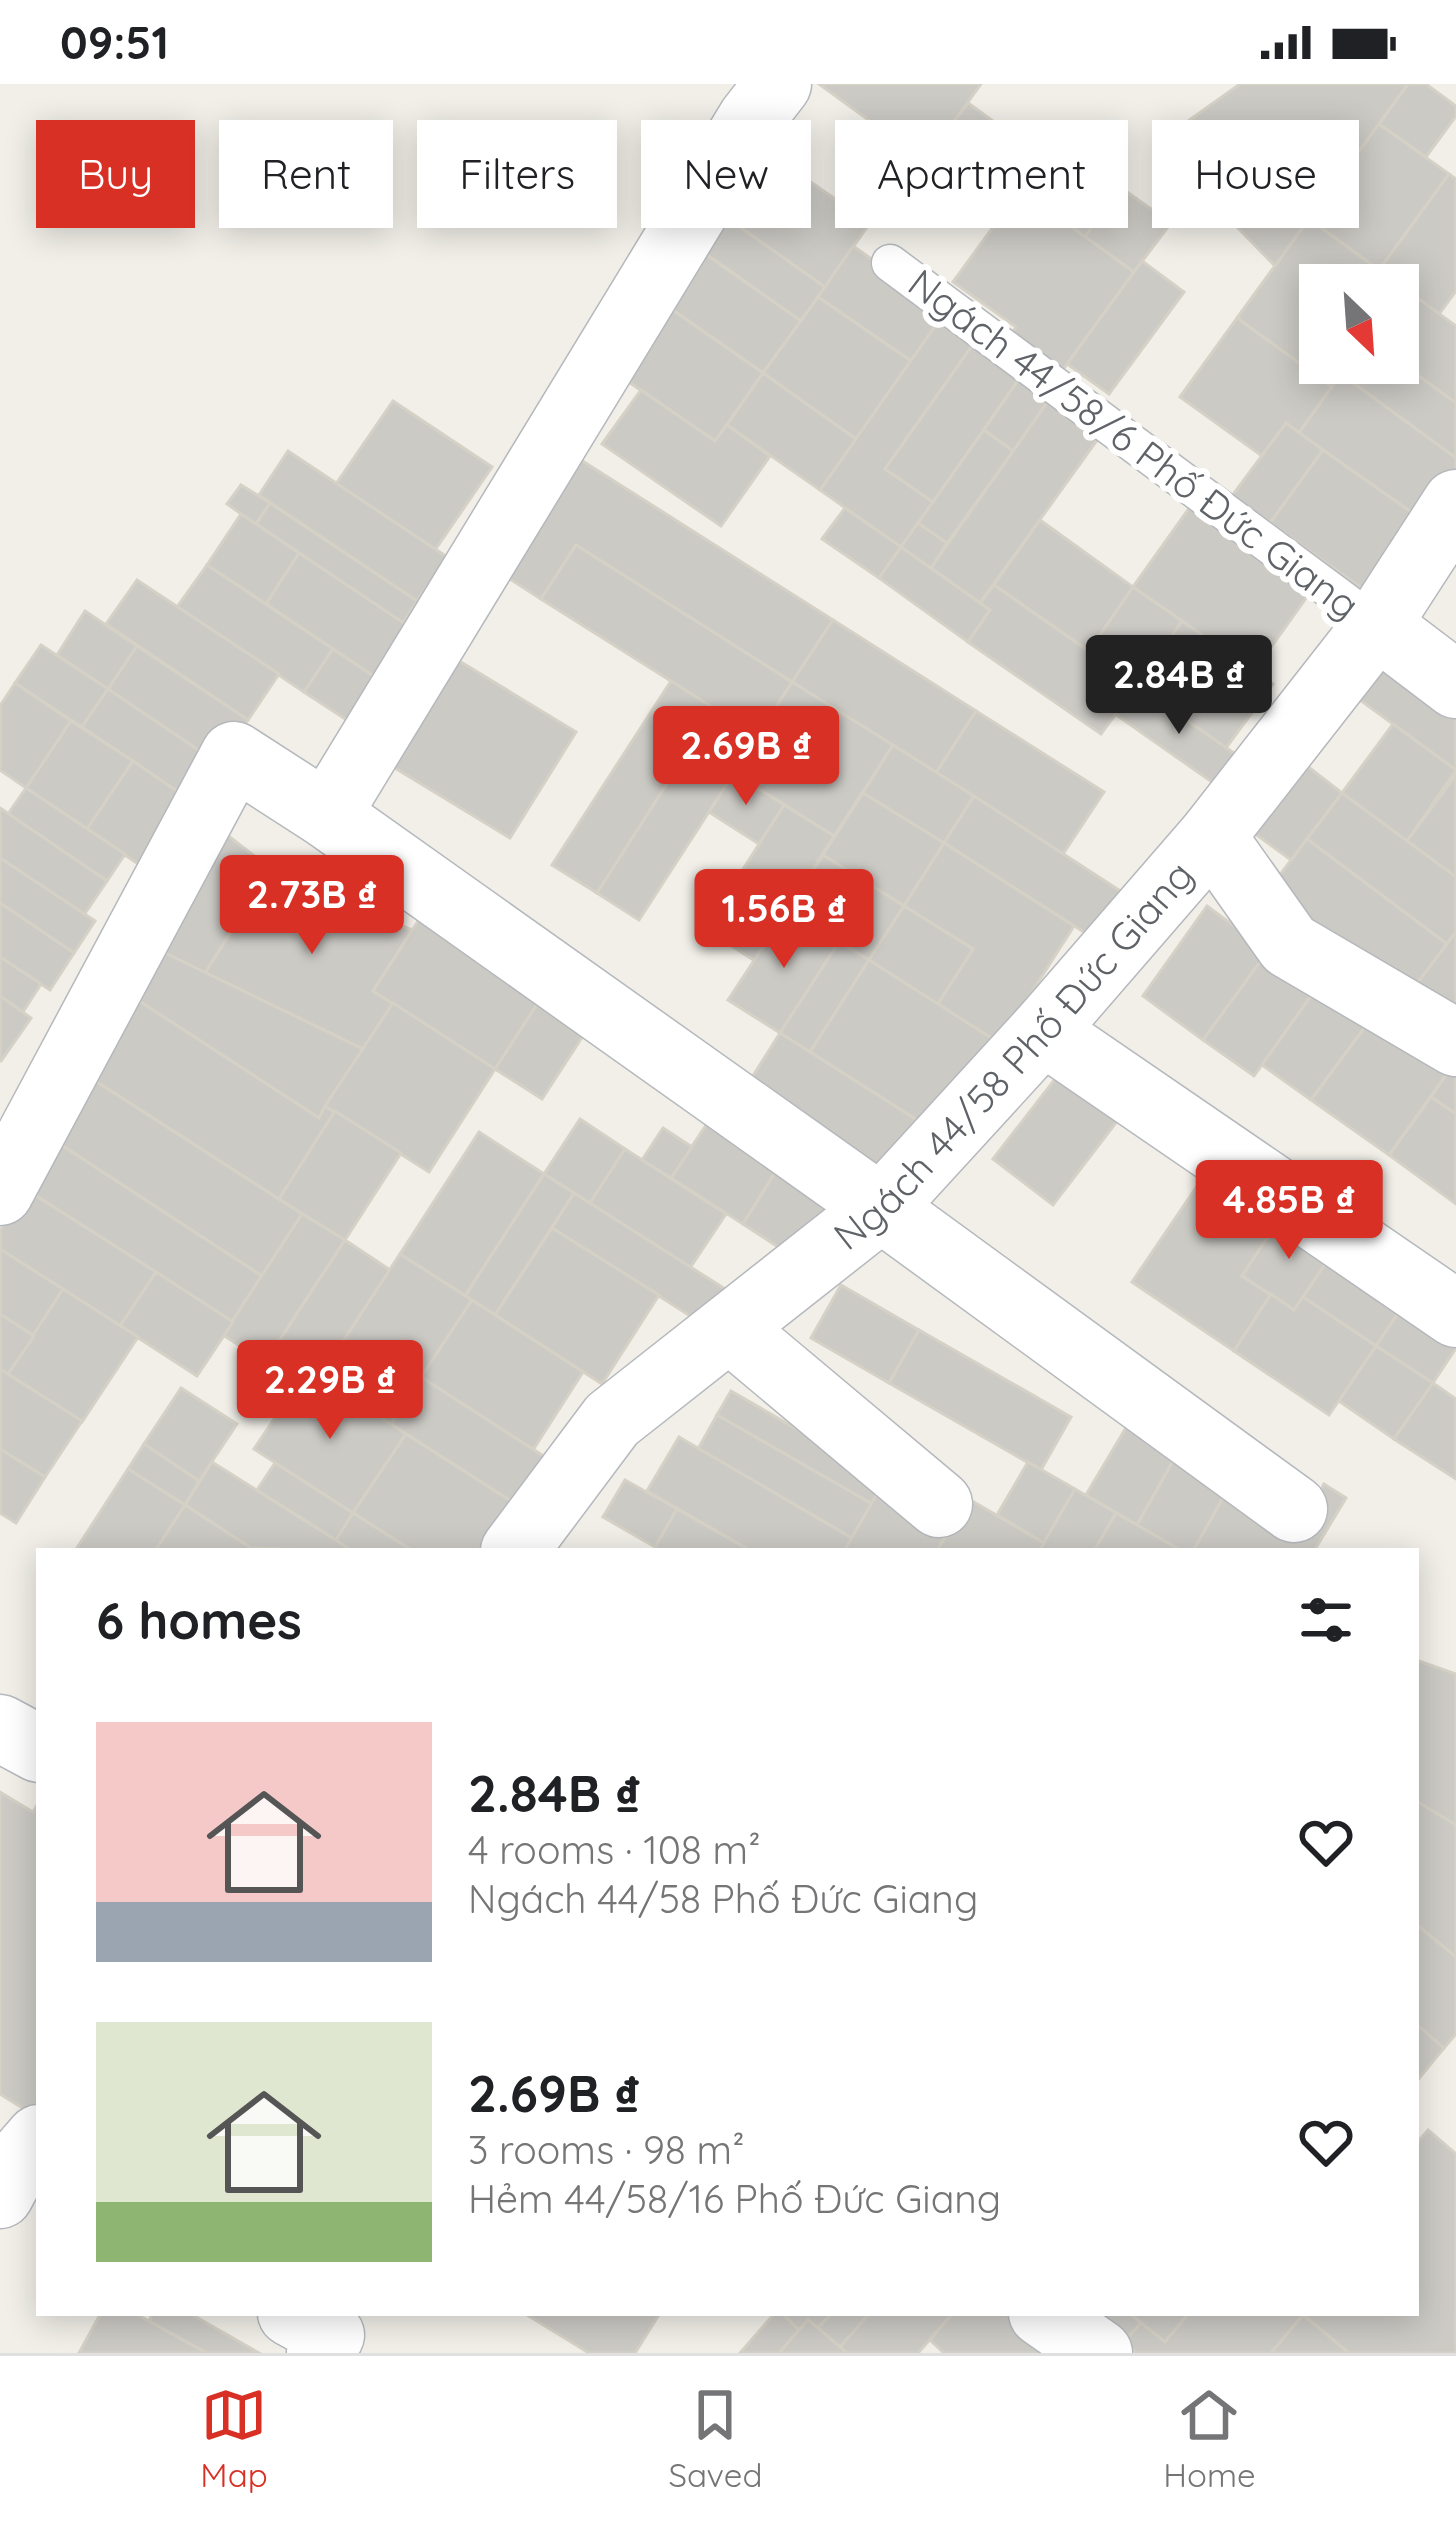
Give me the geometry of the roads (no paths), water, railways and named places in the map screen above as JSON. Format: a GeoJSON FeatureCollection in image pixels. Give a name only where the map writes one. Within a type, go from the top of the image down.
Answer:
{"type":"FeatureCollection","features":[{"type":"Feature","properties":{"kind":"street"},"geometry":{"type":"LineString","coordinates":[[327,814],[764,102]]}},
{"type":"Feature","properties":{"kind":"street","name":"Ngách 44/58 Phố Đức Giang"},"geometry":{"type":"LineString","coordinates":[[516,1548],[612,1420],[881,1208],[1043,1030],[1211,836],[1377,625],[1456,503]]}},
{"type":"Feature","properties":{"kind":"street"},"geometry":{"type":"LineString","coordinates":[[1377,625],[1456,685]]}},
{"type":"Feature","properties":{"kind":"street"},"geometry":{"type":"LineString","coordinates":[[0,1192],[234,755],[327,814],[881,1208],[1294,1509]]}},
{"type":"Feature","properties":{"kind":"street"},"geometry":{"type":"LineString","coordinates":[[1211,836],[1289,945],[1456,1043]]}},
{"type":"Feature","properties":{"kind":"street"},"geometry":{"type":"LineString","coordinates":[[1043,1030],[1456,1314]]}},
{"type":"Feature","properties":{"kind":"street"},"geometry":{"type":"LineString","coordinates":[[729,1328],[939,1504]]}},
{"type":"Feature","properties":{"kind":"street"},"geometry":{"type":"LineString","coordinates":[[0,1729],[36,1747]]}},
{"type":"Feature","properties":{"kind":"street"},"geometry":{"type":"LineString","coordinates":[[1046,2316],[1099,2353]]}},
{"type":"Feature","properties":{"kind":"lane","name":"Ngách 44/58/6 Phố Đức Giang"},"geometry":{"type":"LineString","coordinates":[[890,263],[1377,625]]}}]}
